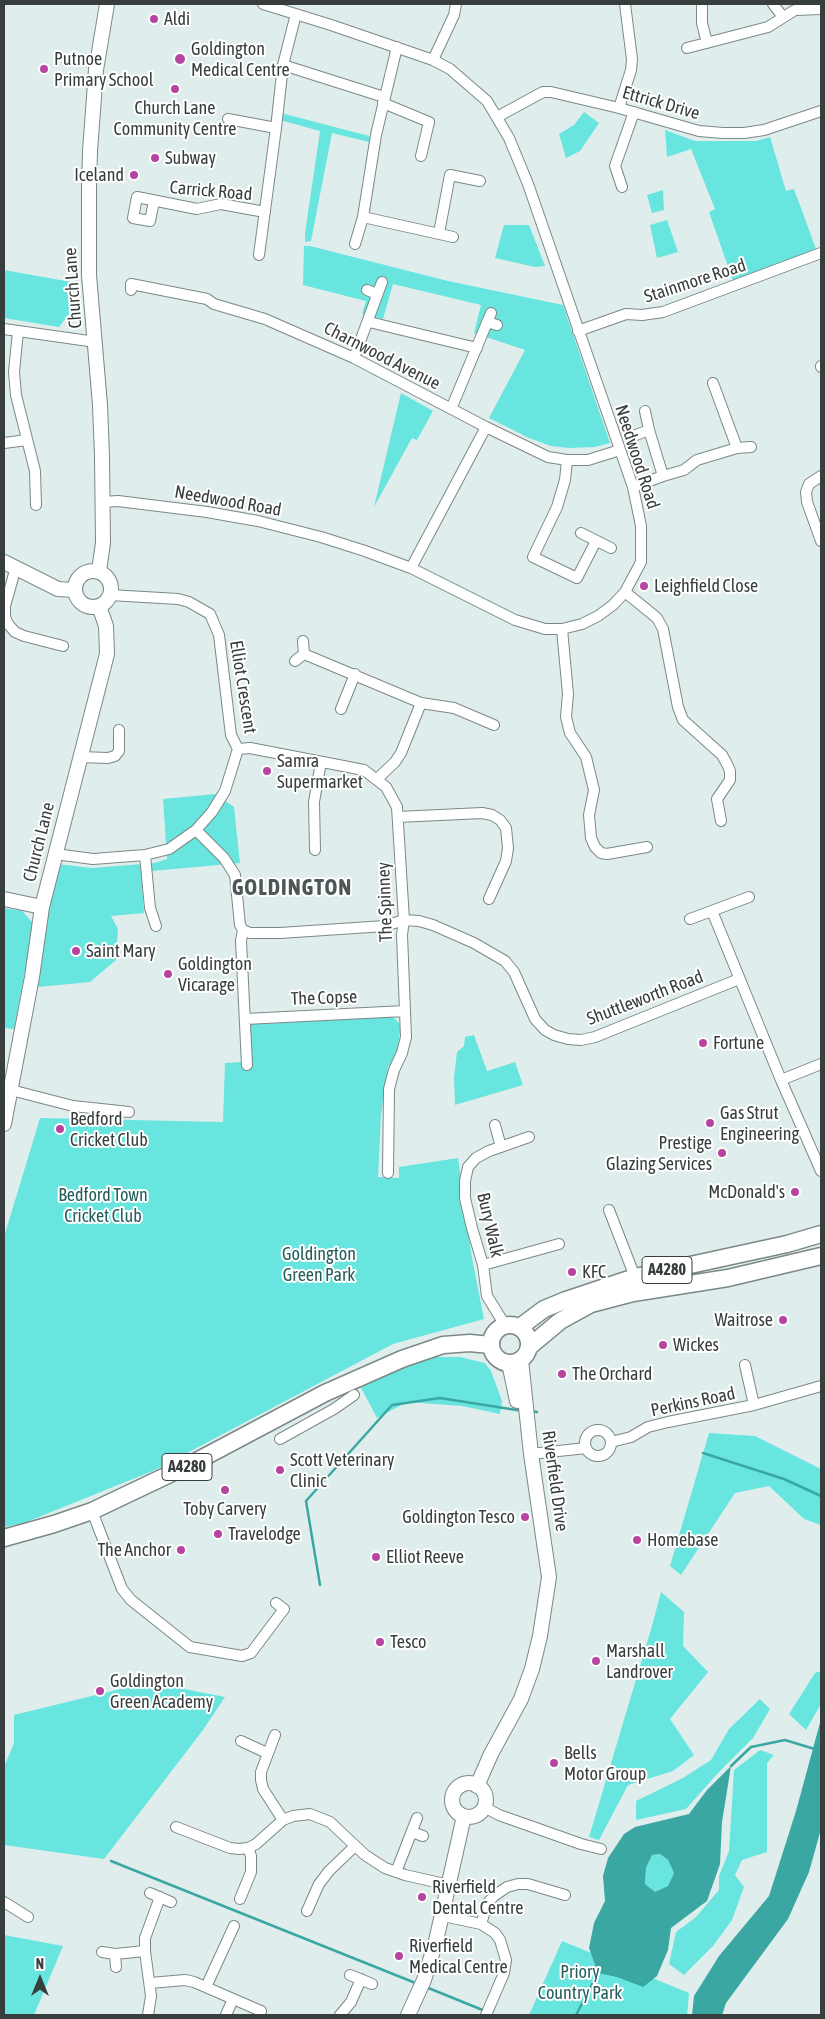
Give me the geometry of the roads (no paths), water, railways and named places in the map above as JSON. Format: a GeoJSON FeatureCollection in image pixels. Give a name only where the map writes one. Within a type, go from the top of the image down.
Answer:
{"type":"FeatureCollection","features":[{"type":"Feature","properties":{"kind":"main road","name":"A4280"},"geometry":{"type":"LineString","coordinates":[[512,1326],[551,1306],[635,1277],[787,1244],[821,1234]]}},
{"type":"Feature","properties":{"kind":"main road","name":"A4280"},"geometry":{"type":"LineString","coordinates":[[519,1364],[560,1322],[591,1304],[633,1293],[728,1278],[821,1256]]}},
{"type":"Feature","properties":{"kind":"main road"},"geometry":{"type":"LineString","coordinates":[[512,1326],[526,1333],[529,1340],[519,1364],[500,1360],[492,1352],[490,1345],[493,1333],[512,1326]]}},
{"type":"Feature","properties":{"kind":"main road","name":"A4280"},"geometry":{"type":"LineString","coordinates":[[4,1538],[92,1511],[193,1463],[325,1393],[402,1359],[443,1344],[470,1343],[490,1345]]}},
{"type":"Feature","properties":{"kind":"street","name":"Church Lane"},"geometry":{"type":"LineString","coordinates":[[99,571],[103,543],[103,502],[100,405],[89,275],[90,151],[96,70],[107,4]]}},
{"type":"Feature","properties":{"kind":"street","name":"Needwood Road"},"geometry":{"type":"LineString","coordinates":[[103,502],[118,501],[171,507],[258,521],[321,537],[365,550],[411,568],[532,626],[545,629],[562,629],[582,624],[598,616],[626,592],[641,562],[642,526],[633,487],[528,184],[509,138],[487,101],[450,69],[433,60],[263,4]]}},
{"type":"Feature","properties":{"kind":"street"},"geometry":{"type":"LineString","coordinates":[[433,60],[454,15],[456,4]]}},
{"type":"Feature","properties":{"kind":"street"},"geometry":{"type":"LineString","coordinates":[[619,108],[631,65],[625,4]]}},
{"type":"Feature","properties":{"kind":"street"},"geometry":{"type":"LineString","coordinates":[[702,4],[702,23],[707,43]]}},
{"type":"Feature","properties":{"kind":"street"},"geometry":{"type":"LineString","coordinates":[[773,4],[783,17]]}},
{"type":"Feature","properties":{"kind":"street"},"geometry":{"type":"LineString","coordinates":[[687,48],[730,35],[753,32],[768,27],[795,10],[821,8]]}},
{"type":"Feature","properties":{"kind":"street","name":"Carrick Road"},"geometry":{"type":"LineString","coordinates":[[259,255],[283,66],[296,14]]}},
{"type":"Feature","properties":{"kind":"street"},"geometry":{"type":"LineString","coordinates":[[355,244],[363,217],[376,135],[397,47]]}},
{"type":"Feature","properties":{"kind":"street"},"geometry":{"type":"LineString","coordinates":[[283,66],[384,100],[429,122],[421,156]]}},
{"type":"Feature","properties":{"kind":"street","name":"Ettrick Drive"},"geometry":{"type":"LineString","coordinates":[[497,117],[542,92],[564,94],[699,131],[723,133],[744,133],[764,130],[821,111]]}},
{"type":"Feature","properties":{"kind":"street"},"geometry":{"type":"LineString","coordinates":[[622,187],[615,166],[634,112]]}},
{"type":"Feature","properties":{"kind":"street"},"geometry":{"type":"LineString","coordinates":[[228,119],[276,128]]}},
{"type":"Feature","properties":{"kind":"street"},"geometry":{"type":"LineString","coordinates":[[439,233],[450,174],[480,181]]}},
{"type":"Feature","properties":{"kind":"street","name":"Carrick Road"},"geometry":{"type":"LineString","coordinates":[[154,201],[196,209],[221,204],[265,212]]}},
{"type":"Feature","properties":{"kind":"street"},"geometry":{"type":"LineString","coordinates":[[363,217],[453,237]]}},
{"type":"Feature","properties":{"kind":"street","name":"Stainmore Road"},"geometry":{"type":"LineString","coordinates":[[578,331],[626,314],[642,315],[663,312],[821,254]]}},
{"type":"Feature","properties":{"kind":"street"},"geometry":{"type":"LineString","coordinates":[[354,358],[368,322],[372,292],[382,282]]}},
{"type":"Feature","properties":{"kind":"street","name":"Charnwood Avenue"},"geometry":{"type":"LineString","coordinates":[[131,290],[131,284],[208,299],[214,304],[265,319],[354,358],[486,427],[548,456],[568,460],[588,460],[620,450]]}},
{"type":"Feature","properties":{"kind":"street"},"geometry":{"type":"LineString","coordinates":[[451,409],[491,320]]}},
{"type":"Feature","properties":{"kind":"street"},"geometry":{"type":"LineString","coordinates":[[368,322],[477,348]]}},
{"type":"Feature","properties":{"kind":"street"},"geometry":{"type":"LineString","coordinates":[[4,329],[96,342]]}},
{"type":"Feature","properties":{"kind":"street"},"geometry":{"type":"LineString","coordinates":[[18,331],[14,372],[16,395],[35,471],[36,505]]}},
{"type":"Feature","properties":{"kind":"street"},"geometry":{"type":"LineString","coordinates":[[713,383],[737,448]]}},
{"type":"Feature","properties":{"kind":"street"},"geometry":{"type":"LineString","coordinates":[[644,411],[663,476]]}},
{"type":"Feature","properties":{"kind":"street"},"geometry":{"type":"LineString","coordinates":[[411,568],[486,427]]}},
{"type":"Feature","properties":{"kind":"street"},"geometry":{"type":"LineString","coordinates":[[636,435],[649,430]]}},
{"type":"Feature","properties":{"kind":"street"},"geometry":{"type":"LineString","coordinates":[[4,443],[27,440]]}},
{"type":"Feature","properties":{"kind":"street"},"geometry":{"type":"LineString","coordinates":[[633,487],[684,470],[697,460],[737,448],[752,447]]}},
{"type":"Feature","properties":{"kind":"street"},"geometry":{"type":"LineString","coordinates":[[568,460],[565,480],[557,507],[533,557],[577,578],[596,541]]}},
{"type":"Feature","properties":{"kind":"street"},"geometry":{"type":"LineString","coordinates":[[821,476],[809,484],[806,492],[807,502],[821,541]]}},
{"type":"Feature","properties":{"kind":"street"},"geometry":{"type":"LineString","coordinates":[[581,533],[611,548]]}},
{"type":"Feature","properties":{"kind":"street"},"geometry":{"type":"LineString","coordinates":[[63,646],[24,636],[15,632],[8,624],[5,617],[5,606],[10,565],[58,589],[74,590]]}},
{"type":"Feature","properties":{"kind":"street"},"geometry":{"type":"LineString","coordinates":[[89,571],[99,571],[106,575],[111,584],[110,595],[106,602],[99,606],[89,606],[78,600],[74,590],[76,582],[81,575],[89,571]]}},
{"type":"Feature","properties":{"kind":"street"},"geometry":{"type":"LineString","coordinates":[[626,592],[657,618],[663,629],[678,707],[683,720],[722,755],[730,771],[730,780],[717,799],[721,821]]}},
{"type":"Feature","properties":{"kind":"street","name":"Elliot Crescent"},"geometry":{"type":"LineString","coordinates":[[54,854],[93,860],[145,855],[169,849],[196,830],[212,812],[224,791],[238,749],[231,735],[219,635],[210,614],[196,604],[178,599],[110,595]]}},
{"type":"Feature","properties":{"kind":"street","name":"Church Lane"},"geometry":{"type":"LineString","coordinates":[[4,1124],[32,977],[42,907],[54,854],[107,654],[106,626],[99,606]]}},
{"type":"Feature","properties":{"kind":"street"},"geometry":{"type":"LineString","coordinates":[[562,629],[568,694],[566,717],[570,733],[586,757],[594,790],[589,815],[591,838],[595,847],[601,853],[607,854],[647,847]]}},
{"type":"Feature","properties":{"kind":"street"},"geometry":{"type":"LineString","coordinates":[[303,641],[304,654]]}},
{"type":"Feature","properties":{"kind":"street"},"geometry":{"type":"LineString","coordinates":[[295,661],[304,654]]}},
{"type":"Feature","properties":{"kind":"street"},"geometry":{"type":"LineString","coordinates":[[304,654],[421,703],[454,708],[494,724]]}},
{"type":"Feature","properties":{"kind":"street"},"geometry":{"type":"LineString","coordinates":[[341,709],[355,674]]}},
{"type":"Feature","properties":{"kind":"street"},"geometry":{"type":"LineString","coordinates":[[377,778],[395,762],[401,753],[421,703]]}},
{"type":"Feature","properties":{"kind":"street"},"geometry":{"type":"LineString","coordinates":[[80,757],[102,758],[115,756],[119,750],[119,730]]}},
{"type":"Feature","properties":{"kind":"street","name":"The Spinney"},"geometry":{"type":"LineString","coordinates":[[238,749],[250,748],[364,770],[386,786],[393,798],[398,817],[404,920],[402,935],[406,1037],[390,1090],[388,1173]]}},
{"type":"Feature","properties":{"kind":"street"},"geometry":{"type":"LineString","coordinates":[[315,850],[314,802],[321,762]]}},
{"type":"Feature","properties":{"kind":"street"},"geometry":{"type":"LineString","coordinates":[[398,817],[482,813],[492,815],[500,820],[506,828],[508,848],[506,861],[489,899]]}},
{"type":"Feature","properties":{"kind":"street"},"geometry":{"type":"LineString","coordinates":[[196,830],[224,858],[235,875],[240,925],[243,930],[250,933],[289,932],[386,926],[404,920]]}},
{"type":"Feature","properties":{"kind":"street"},"geometry":{"type":"LineString","coordinates":[[145,855],[150,908],[156,926]]}},
{"type":"Feature","properties":{"kind":"street"},"geometry":{"type":"LineString","coordinates":[[690,919],[749,897]]}},
{"type":"Feature","properties":{"kind":"street"},"geometry":{"type":"LineString","coordinates":[[4,899],[42,907]]}},
{"type":"Feature","properties":{"kind":"street"},"geometry":{"type":"LineString","coordinates":[[712,911],[821,1172]]}},
{"type":"Feature","properties":{"kind":"street","name":"Shuttleworth Road"},"geometry":{"type":"LineString","coordinates":[[404,920],[433,924],[496,954],[514,972],[535,1019],[545,1030],[554,1036],[568,1039],[581,1040],[595,1037],[739,979]]}},
{"type":"Feature","properties":{"kind":"street"},"geometry":{"type":"LineString","coordinates":[[243,930],[241,942],[247,1065]]}},
{"type":"Feature","properties":{"kind":"street","name":"The Copse"},"geometry":{"type":"LineString","coordinates":[[245,1019],[405,1011]]}},
{"type":"Feature","properties":{"kind":"street"},"geometry":{"type":"LineString","coordinates":[[781,1080],[821,1064]]}},
{"type":"Feature","properties":{"kind":"street"},"geometry":{"type":"LineString","coordinates":[[11,1090],[73,1106],[129,1112]]}},
{"type":"Feature","properties":{"kind":"street"},"geometry":{"type":"LineString","coordinates":[[495,1125],[501,1147]]}},
{"type":"Feature","properties":{"kind":"street","name":"Bury Walk"},"geometry":{"type":"LineString","coordinates":[[512,1326],[487,1296],[483,1265],[465,1198],[465,1181],[468,1167],[476,1158],[489,1151],[529,1137]]}},
{"type":"Feature","properties":{"kind":"street"},"geometry":{"type":"LineString","coordinates":[[609,1210],[635,1277]]}},
{"type":"Feature","properties":{"kind":"street"},"geometry":{"type":"LineString","coordinates":[[483,1265],[559,1244]]}},
{"type":"Feature","properties":{"kind":"street","name":"Riverfield Drive"},"geometry":{"type":"LineString","coordinates":[[519,1364],[520,1395],[544,1608]]}},
{"type":"Feature","properties":{"kind":"street","name":"Perkins Road"},"geometry":{"type":"LineString","coordinates":[[745,1365],[754,1405]]}},
{"type":"Feature","properties":{"kind":"street","name":"Perkins Road"},"geometry":{"type":"LineString","coordinates":[[611,1442],[631,1437],[648,1427],[754,1405],[821,1386]]}},
{"type":"Feature","properties":{"kind":"street"},"geometry":{"type":"LineString","coordinates":[[325,1393],[334,1409]]}},
{"type":"Feature","properties":{"kind":"street"},"geometry":{"type":"LineString","coordinates":[[280,1439],[334,1409],[354,1395]]}},
{"type":"Feature","properties":{"kind":"street","name":"Riverfield Drive"},"geometry":{"type":"LineString","coordinates":[[477,1786],[491,1754],[521,1698],[532,1669],[549,1576],[531,1454],[520,1395]]}},
{"type":"Feature","properties":{"kind":"street"},"geometry":{"type":"LineString","coordinates":[[286,1414],[296,1431]]}},
{"type":"Feature","properties":{"kind":"street"},"geometry":{"type":"LineString","coordinates":[[531,1454],[586,1448],[595,1455],[602,1455],[608,1450],[611,1442],[604,1432],[596,1430],[588,1435],[585,1444],[586,1448]]}},
{"type":"Feature","properties":{"kind":"street"},"geometry":{"type":"LineString","coordinates":[[92,1511],[122,1589],[131,1600],[190,1647],[242,1656],[251,1653],[284,1609],[276,1603]]}},
{"type":"Feature","properties":{"kind":"street"},"geometry":{"type":"LineString","coordinates":[[275,1735],[261,1772],[261,1780],[263,1789],[283,1820]]}},
{"type":"Feature","properties":{"kind":"street"},"geometry":{"type":"LineString","coordinates":[[241,1741],[268,1753]]}},
{"type":"Feature","properties":{"kind":"street"},"geometry":{"type":"LineString","coordinates":[[464,1784],[477,1786],[481,1788],[486,1797],[484,1807],[482,1811],[474,1816],[464,1816],[453,1806],[453,1795],[464,1784]]}},
{"type":"Feature","properties":{"kind":"street"},"geometry":{"type":"LineString","coordinates":[[484,1807],[499,1815],[600,1849]]}},
{"type":"Feature","properties":{"kind":"street"},"geometry":{"type":"LineString","coordinates":[[176,1827],[230,1848],[248,1848],[256,1844],[283,1820],[302,1814],[318,1816],[330,1822],[376,1863],[396,1872],[449,1885]]}},
{"type":"Feature","properties":{"kind":"street"},"geometry":{"type":"LineString","coordinates":[[408,2015],[424,1980],[443,1916],[464,1816]]}},
{"type":"Feature","properties":{"kind":"street"},"geometry":{"type":"LineString","coordinates":[[396,1872],[417,1818]]}},
{"type":"Feature","properties":{"kind":"street"},"geometry":{"type":"LineString","coordinates":[[412,1832],[423,1836]]}},
{"type":"Feature","properties":{"kind":"street"},"geometry":{"type":"LineString","coordinates":[[307,1911],[307,1896],[355,1846]]}},
{"type":"Feature","properties":{"kind":"street"},"geometry":{"type":"LineString","coordinates":[[240,1898],[251,1872],[251,1856],[248,1848]]}},
{"type":"Feature","properties":{"kind":"street"},"geometry":{"type":"LineString","coordinates":[[480,1924],[487,1904],[500,1890],[506,1887],[528,1884],[565,1895]]}},
{"type":"Feature","properties":{"kind":"street"},"geometry":{"type":"LineString","coordinates":[[148,2015],[150,1983],[145,1951],[147,1928],[155,1895],[171,1902]]}},
{"type":"Feature","properties":{"kind":"street"},"geometry":{"type":"LineString","coordinates":[[4,1902],[28,1917]]}},
{"type":"Feature","properties":{"kind":"street"},"geometry":{"type":"LineString","coordinates":[[443,1916],[480,1924],[495,1933],[500,1940],[506,1960],[504,1973],[488,2012]]}},
{"type":"Feature","properties":{"kind":"street"},"geometry":{"type":"LineString","coordinates":[[206,1986],[234,1940],[234,1926]]}},
{"type":"Feature","properties":{"kind":"street"},"geometry":{"type":"LineString","coordinates":[[102,1952],[116,1954],[145,1951]]}},
{"type":"Feature","properties":{"kind":"street"},"geometry":{"type":"LineString","coordinates":[[116,1954],[116,1967]]}},
{"type":"Feature","properties":{"kind":"street"},"geometry":{"type":"LineString","coordinates":[[350,1975],[372,1984]]}},
{"type":"Feature","properties":{"kind":"street"},"geometry":{"type":"LineString","coordinates":[[340,2015],[351,2002],[361,1979]]}},
{"type":"Feature","properties":{"kind":"street"},"geometry":{"type":"LineString","coordinates":[[150,1983],[185,1980],[206,1986],[261,2011]]}},
{"type":"Feature","properties":{"kind":"street"},"geometry":{"type":"LineString","coordinates":[[226,2015],[233,1999]]}},
{"type":"Feature","properties":{"kind":"waterway"},"geometry":{"type":"LineString","coordinates":[[320,1585],[306,1501],[392,1405],[440,1398],[523,1411]]}},
{"type":"Feature","properties":{"kind":"waterway"},"geometry":{"type":"LineString","coordinates":[[531,1411],[537,1412]]}},
{"type":"Feature","properties":{"kind":"waterway"},"geometry":{"type":"LineString","coordinates":[[703,1453],[784,1479],[821,1496]]}},
{"type":"Feature","properties":{"kind":"waterway"},"geometry":{"type":"LineString","coordinates":[[731,1766],[751,1747],[785,1740],[821,1751]]}},
{"type":"Feature","properties":{"kind":"waterway"},"geometry":{"type":"LineString","coordinates":[[111,1861],[418,1984]]}},
{"type":"Feature","properties":{"kind":"waterway"},"geometry":{"type":"LineString","coordinates":[[576,2015],[598,1973]]}},
{"type":"Feature","properties":{"kind":"waterway"},"geometry":{"type":"LineString","coordinates":[[426,1987],[485,2011]]}},
{"type":"Feature","properties":{"kind":"place","name":"Aldi"},"geometry":{"type":"Point","coordinates":[154,19]}},
{"type":"Feature","properties":{"kind":"place","name":"Goldington Medical Centre"},"geometry":{"type":"Point","coordinates":[180,59]}},
{"type":"Feature","properties":{"kind":"place","name":"Putnoe Primary School"},"geometry":{"type":"Point","coordinates":[44,69]}},
{"type":"Feature","properties":{"kind":"place","name":"Church Lane Community Centre"},"geometry":{"type":"Point","coordinates":[175,89]}},
{"type":"Feature","properties":{"kind":"place","name":"Subway"},"geometry":{"type":"Point","coordinates":[155,158]}},
{"type":"Feature","properties":{"kind":"place","name":"Iceland"},"geometry":{"type":"Point","coordinates":[134,175]}},
{"type":"Feature","properties":{"kind":"place","name":"Leighfield Close"},"geometry":{"type":"Point","coordinates":[644,586]}},
{"type":"Feature","properties":{"kind":"place","name":"Samra Supermarket"},"geometry":{"type":"Point","coordinates":[267,771]}},
{"type":"Feature","properties":{"kind":"place","name":"Saint Mary"},"geometry":{"type":"Point","coordinates":[76,951]}},
{"type":"Feature","properties":{"kind":"place","name":"Goldington Vicarage"},"geometry":{"type":"Point","coordinates":[168,974]}},
{"type":"Feature","properties":{"kind":"place","name":"Fortune"},"geometry":{"type":"Point","coordinates":[703,1043]}},
{"type":"Feature","properties":{"kind":"place","name":"Gas Strut Engineering"},"geometry":{"type":"Point","coordinates":[710,1123]}},
{"type":"Feature","properties":{"kind":"place","name":"Bedford Cricket Club"},"geometry":{"type":"Point","coordinates":[60,1129]}},
{"type":"Feature","properties":{"kind":"place","name":"Prestige Glazing Services"},"geometry":{"type":"Point","coordinates":[722,1153]}},
{"type":"Feature","properties":{"kind":"place","name":"McDonald's"},"geometry":{"type":"Point","coordinates":[795,1192]}},
{"type":"Feature","properties":{"kind":"place","name":"KFC"},"geometry":{"type":"Point","coordinates":[572,1272]}},
{"type":"Feature","properties":{"kind":"place","name":"Waitrose"},"geometry":{"type":"Point","coordinates":[783,1320]}},
{"type":"Feature","properties":{"kind":"place","name":"Wickes"},"geometry":{"type":"Point","coordinates":[663,1345]}},
{"type":"Feature","properties":{"kind":"place","name":"The Orchard"},"geometry":{"type":"Point","coordinates":[562,1374]}},
{"type":"Feature","properties":{"kind":"place","name":"Scott Veterinary Clinic"},"geometry":{"type":"Point","coordinates":[280,1470]}},
{"type":"Feature","properties":{"kind":"place","name":"Toby Carvery"},"geometry":{"type":"Point","coordinates":[225,1490]}},
{"type":"Feature","properties":{"kind":"place","name":"Goldington Tesco"},"geometry":{"type":"Point","coordinates":[525,1517]}},
{"type":"Feature","properties":{"kind":"place","name":"Travelodge"},"geometry":{"type":"Point","coordinates":[218,1534]}},
{"type":"Feature","properties":{"kind":"place","name":"Homebase"},"geometry":{"type":"Point","coordinates":[637,1540]}},
{"type":"Feature","properties":{"kind":"place","name":"The Anchor"},"geometry":{"type":"Point","coordinates":[181,1550]}},
{"type":"Feature","properties":{"kind":"place","name":"Elliot Reeve"},"geometry":{"type":"Point","coordinates":[376,1557]}},
{"type":"Feature","properties":{"kind":"place","name":"Tesco"},"geometry":{"type":"Point","coordinates":[380,1642]}},
{"type":"Feature","properties":{"kind":"place","name":"Marshall Landrover"},"geometry":{"type":"Point","coordinates":[596,1661]}},
{"type":"Feature","properties":{"kind":"place","name":"Goldington Green Academy"},"geometry":{"type":"Point","coordinates":[100,1691]}},
{"type":"Feature","properties":{"kind":"place","name":"Bells Motor Group"},"geometry":{"type":"Point","coordinates":[554,1763]}},
{"type":"Feature","properties":{"kind":"place","name":"Riverfield Dental Centre"},"geometry":{"type":"Point","coordinates":[422,1897]}},
{"type":"Feature","properties":{"kind":"place","name":"Riverfield Medical Centre"},"geometry":{"type":"Point","coordinates":[399,1956]}},
{"type":"Feature","properties":{"kind":"district","name":"GOLDINGTON"},"geometry":{"type":"Point","coordinates":[292,888]}},
{"type":"Feature","properties":{"kind":"park label","name":"Bedford Town Cricket Club"},"geometry":{"type":"Point","coordinates":[103,1205]}},
{"type":"Feature","properties":{"kind":"park label","name":"Goldington Green Park"},"geometry":{"type":"Point","coordinates":[319,1264]}},
{"type":"Feature","properties":{"kind":"park label","name":"Priory Country Park"},"geometry":{"type":"Point","coordinates":[580,1982]}}]}
